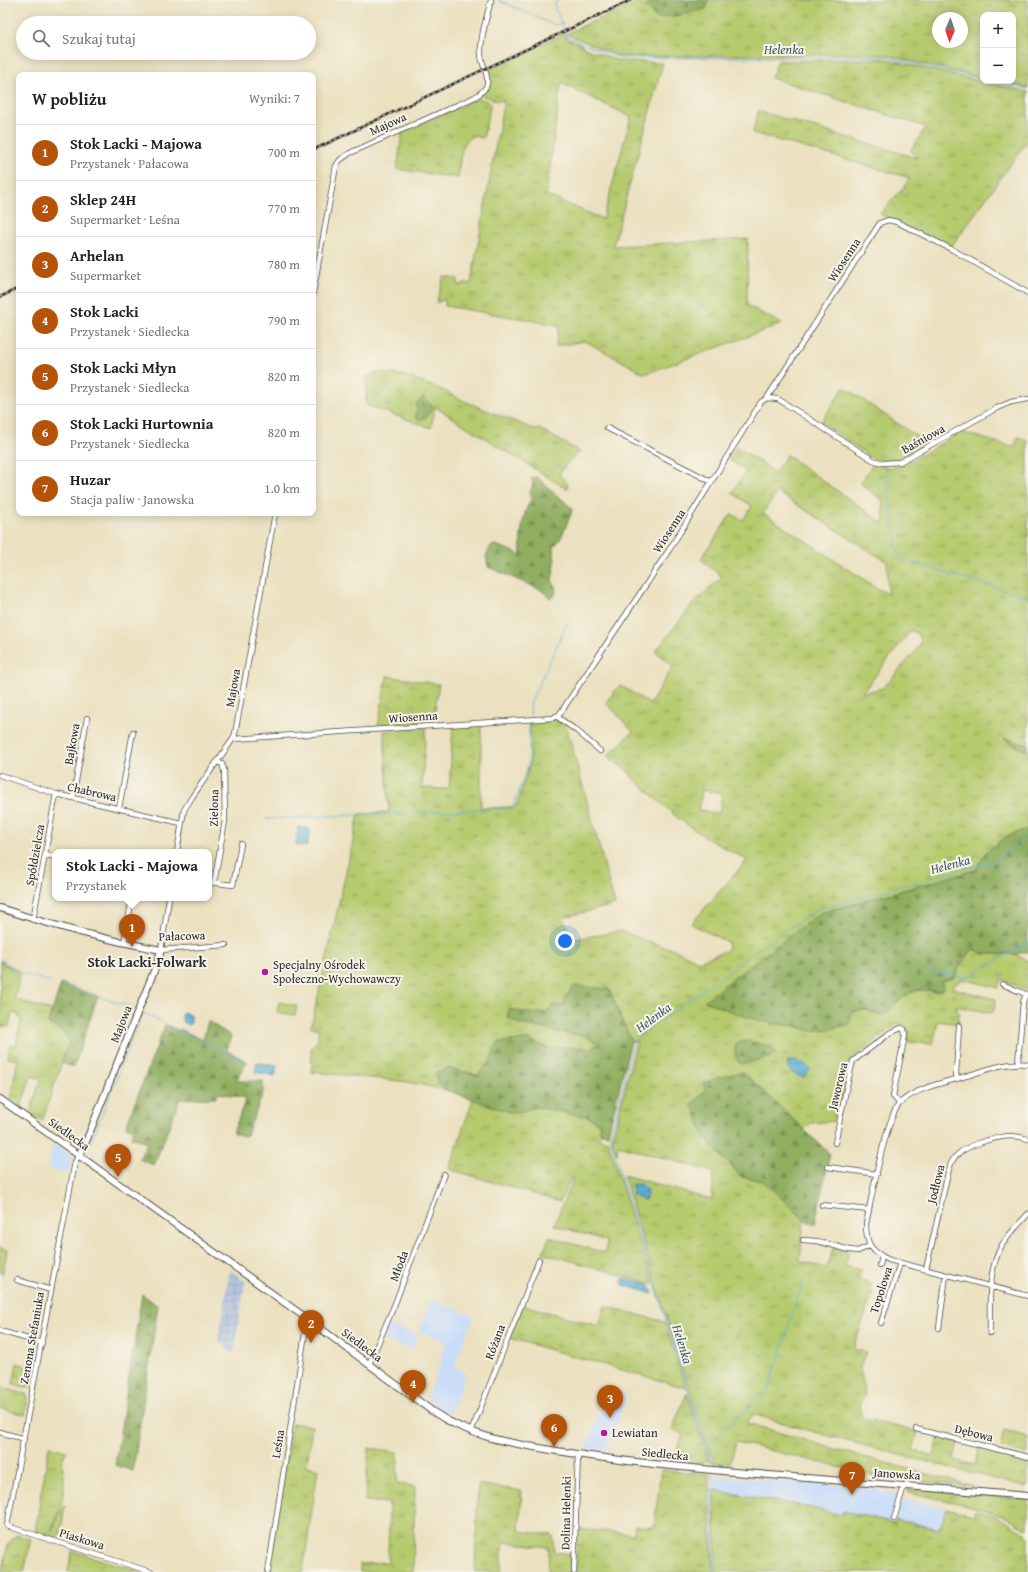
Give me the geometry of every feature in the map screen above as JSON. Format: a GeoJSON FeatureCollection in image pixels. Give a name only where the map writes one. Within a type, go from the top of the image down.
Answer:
{"type":"FeatureCollection","features":[{"type":"Feature","properties":{"kind":"main road","name":"Pałacowa"},"geometry":{"type":"LineString","coordinates":[[0,908],[33,920],[124,943],[161,950]]}},
{"type":"Feature","properties":{"kind":"main road","name":"Majowa"},"geometry":{"type":"LineString","coordinates":[[79,1155],[85,1144],[158,961],[161,950]]}},
{"type":"Feature","properties":{"kind":"main road","name":"Siedlecka"},"geometry":{"type":"LineString","coordinates":[[0,1099],[309,1320],[444,1419],[471,1432],[503,1441],[655,1465],[716,1470]]}},
{"type":"Feature","properties":{"kind":"main road","name":"Janowska"},"geometry":{"type":"LineString","coordinates":[[716,1470],[1028,1496]]}},
{"type":"Feature","properties":{"kind":"street","name":"Majowa"},"geometry":{"type":"LineString","coordinates":[[316,276],[336,166],[340,160],[350,153],[475,97],[482,92],[487,86],[487,80],[481,61],[480,52],[482,35],[492,0]]}},
{"type":"Feature","properties":{"kind":"street","name":"Wiosenna"},"geometry":{"type":"LineString","coordinates":[[233,739],[553,718],[560,715],[712,482],[761,402],[767,398],[880,223],[884,220],[897,222],[953,250],[1028,294]]}},
{"type":"Feature","properties":{"kind":"street","name":"Baśniowa"},"geometry":{"type":"LineString","coordinates":[[767,398],[778,399],[872,460],[893,464],[919,453],[997,408],[1011,402],[1028,399]]}},
{"type":"Feature","properties":{"kind":"street"},"geometry":{"type":"LineString","coordinates":[[608,428],[712,482]]}},
{"type":"Feature","properties":{"kind":"street","name":"Majowa"},"geometry":{"type":"LineString","coordinates":[[177,849],[184,810],[233,739],[237,726],[274,516]]}},
{"type":"Feature","properties":{"kind":"street"},"geometry":{"type":"LineString","coordinates":[[556,716],[578,731],[600,751]]}},
{"type":"Feature","properties":{"kind":"street","name":"Bajkowa"},"geometry":{"type":"LineString","coordinates":[[73,798],[87,718]]}},
{"type":"Feature","properties":{"kind":"street"},"geometry":{"type":"LineString","coordinates":[[119,808],[133,732]]}},
{"type":"Feature","properties":{"kind":"street","name":"Zielona"},"geometry":{"type":"LineString","coordinates":[[212,878],[225,821],[224,770],[222,764],[217,762]]}},
{"type":"Feature","properties":{"kind":"street","name":"Chabrowa"},"geometry":{"type":"LineString","coordinates":[[0,774],[56,794],[181,823]]}},
{"type":"Feature","properties":{"kind":"street","name":"Spółdzielcza"},"geometry":{"type":"LineString","coordinates":[[33,920],[56,794]]}},
{"type":"Feature","properties":{"kind":"street"},"geometry":{"type":"LineString","coordinates":[[212,882],[233,885],[241,844]]}},
{"type":"Feature","properties":{"kind":"street"},"geometry":{"type":"LineString","coordinates":[[45,855],[52,856]]}},
{"type":"Feature","properties":{"kind":"street"},"geometry":{"type":"LineString","coordinates":[[124,943],[131,901]]}},
{"type":"Feature","properties":{"kind":"street","name":"Majowa"},"geometry":{"type":"LineString","coordinates":[[161,950],[169,901]]}},
{"type":"Feature","properties":{"kind":"street","name":"Pałacowa"},"geometry":{"type":"LineString","coordinates":[[161,950],[226,945]]}},
{"type":"Feature","properties":{"kind":"street"},"geometry":{"type":"LineString","coordinates":[[1002,984],[1027,995],[1023,1002],[1018,1063]]}},
{"type":"Feature","properties":{"kind":"street"},"geometry":{"type":"LineString","coordinates":[[957,1079],[956,1074],[960,1026]]}},
{"type":"Feature","properties":{"kind":"street","name":"Jaworowa"},"geometry":{"type":"LineString","coordinates":[[835,1143],[846,1085],[853,1060],[897,1028],[901,1028],[904,1029],[906,1035],[893,1096],[899,1103]]}},
{"type":"Feature","properties":{"kind":"street"},"geometry":{"type":"LineString","coordinates":[[803,1240],[816,1241],[858,1251],[869,1246],[866,1234],[866,1224],[889,1123],[899,1103],[909,1095],[923,1089],[1004,1064],[1028,1064]]}},
{"type":"Feature","properties":{"kind":"street","name":"Jodłowa"},"geometry":{"type":"LineString","coordinates":[[926,1269],[948,1173],[956,1156],[969,1147],[1001,1138],[1010,1136],[1028,1139]]}},
{"type":"Feature","properties":{"kind":"street","name":"Zenona Stefaniuka"},"geometry":{"type":"LineString","coordinates":[[7,1526],[75,1162],[79,1155]]}},
{"type":"Feature","properties":{"kind":"street"},"geometry":{"type":"LineString","coordinates":[[828,1167],[877,1174]]}},
{"type":"Feature","properties":{"kind":"street","name":"Młoda"},"geometry":{"type":"LineString","coordinates":[[370,1364],[394,1306],[444,1174]]}},
{"type":"Feature","properties":{"kind":"street"},"geometry":{"type":"LineString","coordinates":[[822,1205],[869,1210]]}},
{"type":"Feature","properties":{"kind":"street"},"geometry":{"type":"LineString","coordinates":[[990,1333],[990,1287],[993,1268],[1000,1249],[1008,1237],[1028,1214]]}},
{"type":"Feature","properties":{"kind":"street","name":"Topolowa"},"geometry":{"type":"LineString","coordinates":[[869,1246],[882,1257],[900,1263],[1028,1296]]}},
{"type":"Feature","properties":{"kind":"street"},"geometry":{"type":"LineString","coordinates":[[880,1265],[882,1257]]}},
{"type":"Feature","properties":{"kind":"street","name":"Różana"},"geometry":{"type":"LineString","coordinates":[[471,1432],[539,1260]]}},
{"type":"Feature","properties":{"kind":"street","name":"Topolowa"},"geometry":{"type":"LineString","coordinates":[[882,1323],[900,1263]]}},
{"type":"Feature","properties":{"kind":"street"},"geometry":{"type":"LineString","coordinates":[[939,1328],[946,1275]]}},
{"type":"Feature","properties":{"kind":"street"},"geometry":{"type":"LineString","coordinates":[[17,1280],[52,1290]]}},
{"type":"Feature","properties":{"kind":"street","name":"Leśna"},"geometry":{"type":"LineString","coordinates":[[268,1572],[306,1327],[309,1320]]}},
{"type":"Feature","properties":{"kind":"street"},"geometry":{"type":"LineString","coordinates":[[0,1331],[42,1343]]}},
{"type":"Feature","properties":{"kind":"street","name":"Dębowa"},"geometry":{"type":"LineString","coordinates":[[916,1429],[1028,1457]]}},
{"type":"Feature","properties":{"kind":"street"},"geometry":{"type":"LineString","coordinates":[[0,1432],[24,1439]]}},
{"type":"Feature","properties":{"kind":"street","name":"Dolina Helenki"},"geometry":{"type":"LineString","coordinates":[[574,1572],[578,1454]]}},
{"type":"Feature","properties":{"kind":"street"},"geometry":{"type":"LineString","coordinates":[[894,1519],[904,1486]]}},
{"type":"Feature","properties":{"kind":"street","name":"Piaskowa"},"geometry":{"type":"LineString","coordinates":[[7,1526],[151,1572]]}},
{"type":"Feature","properties":{"kind":"shaded area"},"geometry":{"type":"Polygon","coordinates":[[[53,1143],[71,1156],[69,1173],[48,1169],[53,1143]]]}},
{"type":"Feature","properties":{"kind":"shaded area"},"geometry":{"type":"Polygon","coordinates":[[[230,1270],[245,1281],[234,1353],[218,1341],[230,1270]]]}},
{"type":"Feature","properties":{"kind":"shaded area"},"geometry":{"type":"Polygon","coordinates":[[[431,1300],[474,1316],[454,1367],[466,1373],[449,1415],[426,1399],[443,1358],[440,1357],[446,1342],[419,1331],[431,1300]]]}},
{"type":"Feature","properties":{"kind":"shaded area"},"geometry":{"type":"Polygon","coordinates":[[[388,1325],[418,1335],[412,1349],[383,1340],[388,1325]]]}},
{"type":"Feature","properties":{"kind":"shaded area"},"geometry":{"type":"Polygon","coordinates":[[[608,1390],[627,1396],[605,1452],[586,1449],[608,1390]]]}},
{"type":"Feature","properties":{"kind":"shaded area"},"geometry":{"type":"Polygon","coordinates":[[[713,1476],[877,1489],[899,1494],[890,1521],[843,1511],[842,1515],[714,1490],[713,1476]]]}},
{"type":"Feature","properties":{"kind":"shaded area"},"geometry":{"type":"Polygon","coordinates":[[[902,1500],[946,1508],[941,1529],[896,1520],[902,1500]]]}},
{"type":"Feature","properties":{"kind":"green space"},"geometry":{"type":"Polygon","coordinates":[[[643,0],[656,0],[648,4],[705,9],[708,0],[1028,0],[1028,88],[1010,84],[1016,84],[1016,12],[980,12],[980,77],[886,55],[844,54],[620,57],[569,35],[569,32],[643,0]]]}},
{"type":"Feature","properties":{"kind":"green space"},"geometry":{"type":"Polygon","coordinates":[[[656,0],[708,0],[706,9],[675,16],[657,18],[646,8],[648,4],[656,0]]]}},
{"type":"Feature","properties":{"kind":"green space"},"geometry":{"type":"Polygon","coordinates":[[[565,33],[567,39],[582,45],[584,48],[619,61],[663,63],[613,246],[748,239],[747,305],[782,324],[645,374],[585,341],[556,346],[559,325],[445,306],[445,299],[436,303],[444,277],[458,279],[458,285],[471,283],[504,100],[498,101],[481,95],[489,87],[487,70],[565,33]],[[561,83],[546,195],[603,219],[631,117],[561,83]]]}},
{"type":"Feature","properties":{"kind":"green space"},"geometry":{"type":"Polygon","coordinates":[[[884,59],[980,81],[980,84],[993,84],[1028,92],[1028,140],[951,247],[880,214],[910,178],[753,133],[758,111],[917,158],[911,150],[926,127],[771,78],[778,61],[884,59]]]}},
{"type":"Feature","properties":{"kind":"green space"},"geometry":{"type":"Polygon","coordinates":[[[479,98],[491,103],[483,138],[472,136],[465,144],[462,149],[458,178],[397,169],[402,133],[479,98]]]}},
{"type":"Feature","properties":{"kind":"green space"},"geometry":{"type":"Polygon","coordinates":[[[376,372],[406,376],[536,430],[540,429],[580,452],[567,463],[559,474],[568,485],[567,489],[435,407],[431,428],[366,405],[367,377],[376,372]],[[423,397],[417,403],[416,418],[433,407],[423,397]]]}},
{"type":"Feature","properties":{"kind":"green space"},"geometry":{"type":"Polygon","coordinates":[[[844,387],[928,444],[908,456],[895,461],[872,458],[821,422],[844,387]]]}},
{"type":"Feature","properties":{"kind":"green space"},"geometry":{"type":"Polygon","coordinates":[[[423,397],[433,407],[427,417],[419,420],[416,418],[417,403],[423,397]]]}},
{"type":"Feature","properties":{"kind":"green space"},"geometry":{"type":"Polygon","coordinates":[[[960,432],[1014,447],[1018,437],[1028,440],[1028,745],[1005,739],[1028,752],[1028,829],[1007,836],[976,870],[820,913],[775,1024],[795,1026],[811,1031],[852,1011],[867,1010],[882,1016],[901,998],[910,992],[926,990],[937,992],[941,981],[954,978],[960,965],[973,949],[984,954],[1015,954],[1028,961],[1028,991],[1001,979],[998,988],[962,979],[951,988],[996,999],[994,1011],[990,1013],[956,1006],[959,1013],[958,1024],[938,1021],[933,1044],[909,1042],[909,1031],[901,1024],[897,1024],[850,1060],[837,1121],[811,1123],[804,1130],[743,1072],[705,1090],[692,1106],[742,1177],[763,1181],[804,1219],[800,1261],[827,1268],[833,1248],[849,1252],[845,1266],[860,1270],[858,1279],[872,1283],[870,1291],[873,1292],[853,1349],[866,1352],[860,1367],[865,1395],[860,1404],[862,1418],[918,1432],[913,1450],[934,1456],[939,1437],[958,1442],[954,1460],[975,1465],[980,1447],[1028,1459],[1028,1487],[856,1443],[753,1414],[747,1423],[845,1452],[973,1486],[883,1478],[736,1442],[730,1463],[713,1463],[651,1269],[624,1175],[712,1200],[713,1172],[618,1145],[617,1155],[612,1140],[637,1042],[631,1041],[609,989],[575,987],[564,1004],[551,1006],[547,1012],[533,1014],[509,1009],[557,1032],[583,1035],[598,1043],[591,1049],[567,1047],[547,1048],[529,1040],[498,1042],[489,1063],[478,1076],[447,1068],[438,1083],[449,1091],[408,1082],[312,1072],[311,1047],[318,1040],[318,1029],[311,1027],[359,814],[389,812],[384,731],[426,728],[422,788],[449,789],[453,727],[481,724],[481,808],[511,807],[517,805],[530,763],[529,722],[556,720],[566,724],[615,905],[565,917],[563,919],[573,936],[577,939],[620,931],[661,946],[671,948],[699,961],[726,951],[728,948],[727,942],[691,924],[747,860],[708,839],[679,819],[632,777],[629,772],[607,756],[633,732],[606,702],[620,685],[650,704],[673,666],[655,652],[692,605],[722,577],[701,559],[731,514],[743,520],[752,506],[732,493],[746,471],[728,459],[737,447],[775,472],[787,455],[884,524],[883,501],[860,483],[873,464],[890,468],[905,465],[960,432]],[[777,492],[763,513],[888,594],[887,562],[777,492]],[[911,630],[862,693],[883,688],[915,652],[921,641],[920,636],[911,630]],[[702,790],[699,810],[719,813],[722,793],[702,790]],[[760,1045],[763,1059],[772,1057],[772,1047],[760,1045]],[[794,1061],[793,1073],[804,1078],[806,1065],[794,1061]]]}},
{"type":"Feature","properties":{"kind":"green space"},"geometry":{"type":"Polygon","coordinates":[[[536,477],[573,509],[561,538],[554,547],[555,564],[552,580],[556,589],[555,595],[550,598],[541,590],[488,567],[486,556],[491,546],[496,545],[519,555],[521,553],[522,525],[531,500],[530,493],[533,483],[531,478],[536,477]]]}},
{"type":"Feature","properties":{"kind":"green space"},"geometry":{"type":"Polygon","coordinates":[[[387,676],[439,684],[433,722],[378,725],[387,676]]]}},
{"type":"Feature","properties":{"kind":"green space"},"geometry":{"type":"Polygon","coordinates":[[[1004,738],[1028,745],[1028,752],[1009,742],[1004,738]]]}},
{"type":"Feature","properties":{"kind":"green space"},"geometry":{"type":"Polygon","coordinates":[[[1028,829],[1028,952],[1015,954],[984,954],[973,949],[960,965],[954,978],[941,981],[944,987],[943,990],[937,991],[921,989],[910,993],[882,1016],[867,1010],[852,1011],[849,1024],[831,1029],[811,1031],[795,1026],[775,1024],[749,1018],[704,1001],[820,913],[976,870],[986,852],[1007,836],[1028,829]]]}},
{"type":"Feature","properties":{"kind":"green space"},"geometry":{"type":"Polygon","coordinates":[[[0,961],[20,973],[15,999],[52,1011],[48,1023],[65,1033],[69,1042],[42,1121],[30,1113],[41,1079],[31,1076],[21,1107],[10,1098],[18,1060],[8,1058],[10,1045],[16,1046],[21,1020],[17,1014],[12,1013],[9,1027],[0,1026],[0,961]]]}},
{"type":"Feature","properties":{"kind":"green space"},"geometry":{"type":"Polygon","coordinates":[[[61,984],[98,996],[74,1067],[61,1063],[69,1042],[65,1033],[48,1023],[61,984]]]}},
{"type":"Feature","properties":{"kind":"green space"},"geometry":{"type":"Polygon","coordinates":[[[574,986],[609,989],[631,1041],[608,1134],[601,1133],[599,1123],[588,1117],[537,1107],[512,1113],[449,1091],[438,1083],[435,1073],[447,1068],[478,1075],[489,1063],[498,1042],[529,1040],[547,1048],[567,1047],[591,1049],[597,1043],[582,1035],[557,1032],[517,1023],[507,1017],[509,1009],[533,1014],[547,1012],[551,1006],[561,1007],[565,1004],[565,997],[574,986]]]}},
{"type":"Feature","properties":{"kind":"green space"},"geometry":{"type":"Polygon","coordinates":[[[279,1002],[297,1006],[295,1015],[277,1012],[279,1002]]]}},
{"type":"Feature","properties":{"kind":"green space"},"geometry":{"type":"Polygon","coordinates":[[[208,1021],[231,1036],[227,1051],[247,1061],[236,1081],[263,1081],[263,1093],[246,1137],[233,1133],[246,1098],[219,1093],[216,1098],[180,1099],[154,1165],[139,1159],[147,1143],[131,1137],[134,1129],[126,1126],[165,1025],[179,1032],[180,1029],[203,1040],[208,1021]]]}},
{"type":"Feature","properties":{"kind":"green space"},"geometry":{"type":"Polygon","coordinates":[[[748,1041],[772,1047],[776,1053],[772,1057],[742,1064],[738,1062],[736,1057],[736,1045],[737,1042],[748,1041]]]}},
{"type":"Feature","properties":{"kind":"green space"},"geometry":{"type":"Polygon","coordinates":[[[743,1072],[830,1154],[815,1224],[804,1219],[763,1181],[742,1177],[705,1137],[692,1105],[705,1090],[704,1083],[719,1077],[743,1072]]]}},
{"type":"Feature","properties":{"kind":"green space"},"geometry":{"type":"Polygon","coordinates":[[[473,1099],[512,1113],[537,1107],[588,1117],[599,1123],[601,1133],[598,1138],[608,1141],[653,1284],[543,1253],[549,1237],[605,1253],[607,1241],[554,1225],[573,1179],[570,1179],[560,1202],[449,1169],[473,1099]]]}},
{"type":"Feature","properties":{"kind":"green space"},"geometry":{"type":"Polygon","coordinates":[[[0,1248],[7,1250],[3,1273],[0,1272],[0,1248]]]}},
{"type":"Feature","properties":{"kind":"green space"},"geometry":{"type":"Polygon","coordinates":[[[142,1294],[158,1306],[133,1471],[115,1465],[142,1294]]]}},
{"type":"Feature","properties":{"kind":"green space"},"geometry":{"type":"Polygon","coordinates":[[[522,1305],[599,1326],[605,1306],[665,1322],[686,1388],[509,1338],[522,1305]]]}},
{"type":"Feature","properties":{"kind":"green space"},"geometry":{"type":"Polygon","coordinates":[[[17,1363],[34,1369],[31,1386],[27,1388],[13,1384],[17,1363]]]}},
{"type":"Feature","properties":{"kind":"green space"},"geometry":{"type":"Polygon","coordinates":[[[0,1387],[26,1394],[28,1398],[25,1415],[0,1408],[0,1387]]]}},
{"type":"Feature","properties":{"kind":"green space"},"geometry":{"type":"Polygon","coordinates":[[[687,1393],[709,1461],[705,1460],[704,1463],[673,1460],[683,1434],[672,1429],[687,1393]]]}},
{"type":"Feature","properties":{"kind":"green space"},"geometry":{"type":"Polygon","coordinates":[[[292,1423],[312,1426],[307,1466],[318,1469],[303,1572],[269,1572],[292,1423]]]}},
{"type":"Feature","properties":{"kind":"green space"},"geometry":{"type":"Polygon","coordinates":[[[1004,1430],[1028,1437],[1028,1454],[1000,1447],[1004,1430]]]}},
{"type":"Feature","properties":{"kind":"green space"},"geometry":{"type":"Polygon","coordinates":[[[49,1446],[67,1451],[62,1462],[64,1487],[59,1511],[53,1526],[44,1536],[35,1532],[49,1446]]]}},
{"type":"Feature","properties":{"kind":"green space"},"geometry":{"type":"Polygon","coordinates":[[[369,1448],[398,1452],[397,1484],[415,1486],[413,1572],[360,1572],[360,1564],[388,1562],[389,1503],[365,1501],[369,1448]]]}},
{"type":"Feature","properties":{"kind":"green space"},"geometry":{"type":"Polygon","coordinates":[[[661,1470],[708,1474],[713,1572],[576,1572],[577,1529],[634,1534],[635,1526],[654,1527],[661,1470]]]}},
{"type":"Feature","properties":{"kind":"green space"},"geometry":{"type":"Polygon","coordinates":[[[478,1484],[522,1491],[519,1531],[553,1535],[554,1552],[572,1554],[572,1572],[548,1572],[549,1547],[503,1542],[501,1572],[475,1572],[478,1484]]]}},
{"type":"Feature","properties":{"kind":"green space"},"geometry":{"type":"Polygon","coordinates":[[[907,1489],[1028,1499],[1028,1529],[987,1511],[959,1503],[915,1494],[907,1489]]]}},
{"type":"Feature","properties":{"kind":"green space"},"geometry":{"type":"Polygon","coordinates":[[[714,1490],[842,1515],[843,1511],[895,1523],[896,1520],[940,1529],[946,1508],[973,1515],[975,1510],[995,1516],[1025,1532],[1028,1536],[1028,1572],[716,1572],[714,1490]]]}},
{"type":"Feature","properties":{"kind":"green space"},"geometry":{"type":"Polygon","coordinates":[[[63,1506],[65,1506],[60,1536],[55,1540],[49,1538],[63,1506]]]}},
{"type":"Feature","properties":{"kind":"green space"},"geometry":{"type":"Polygon","coordinates":[[[17,1535],[31,1539],[24,1572],[3,1572],[8,1546],[17,1535]]]}},
{"type":"Feature","properties":{"kind":"green space"},"geometry":{"type":"Polygon","coordinates":[[[72,1551],[142,1572],[68,1572],[72,1551]]]}},
{"type":"Feature","properties":{"kind":"water"},"geometry":{"type":"Polygon","coordinates":[[[298,827],[310,829],[307,847],[296,845],[298,827]]]}},
{"type":"Feature","properties":{"kind":"water"},"geometry":{"type":"Polygon","coordinates":[[[184,1012],[191,1016],[191,1023],[189,1025],[182,1022],[182,1013],[184,1012]]]}},
{"type":"Feature","properties":{"kind":"water"},"geometry":{"type":"Polygon","coordinates":[[[788,1061],[806,1065],[810,1070],[804,1078],[795,1074],[788,1068],[788,1061]]]}},
{"type":"Feature","properties":{"kind":"water"},"geometry":{"type":"Polygon","coordinates":[[[257,1062],[277,1066],[275,1076],[255,1072],[257,1062]]]}},
{"type":"Feature","properties":{"kind":"water"},"geometry":{"type":"Polygon","coordinates":[[[632,1184],[640,1184],[646,1189],[647,1195],[645,1200],[633,1196],[632,1184]]]}},
{"type":"Feature","properties":{"kind":"water"},"geometry":{"type":"Polygon","coordinates":[[[623,1278],[649,1284],[653,1294],[623,1285],[623,1278]]]}},
{"type":"Feature","properties":{"kind":"waterway","name":"Helenka"},"geometry":{"type":"LineString","coordinates":[[498,0],[554,25],[562,23]]}},
{"type":"Feature","properties":{"kind":"waterway","name":"Helenka"},"geometry":{"type":"LineString","coordinates":[[559,0],[555,3],[555,8],[568,37],[583,44]]}},
{"type":"Feature","properties":{"kind":"waterway","name":"Helenka"},"geometry":{"type":"LineString","coordinates":[[586,45],[621,58],[884,57],[980,78]]}},
{"type":"Feature","properties":{"kind":"waterway","name":"Helenka"},"geometry":{"type":"LineString","coordinates":[[1006,84],[1028,89]]}},
{"type":"Feature","properties":{"kind":"waterway"},"geometry":{"type":"LineString","coordinates":[[885,468],[899,559],[1028,597]]}},
{"type":"Feature","properties":{"kind":"waterway"},"geometry":{"type":"LineString","coordinates":[[530,715],[531,701],[568,622]]}},
{"type":"Feature","properties":{"kind":"waterway"},"geometry":{"type":"LineString","coordinates":[[266,819],[513,808],[529,763],[530,724]]}},
{"type":"Feature","properties":{"kind":"waterway","name":"Helenka"},"geometry":{"type":"LineString","coordinates":[[711,1464],[610,1139],[635,1040],[757,950],[816,910],[993,861],[1028,835]]}},
{"type":"Feature","properties":{"kind":"waterway"},"geometry":{"type":"LineString","coordinates":[[928,971],[963,977],[970,976],[1028,942]]}},
{"type":"Feature","properties":{"kind":"waterway"},"geometry":{"type":"LineString","coordinates":[[0,959],[23,974],[50,982]]}},
{"type":"Feature","properties":{"kind":"waterway"},"geometry":{"type":"LineString","coordinates":[[60,984],[136,1010]]}},
{"type":"Feature","properties":{"kind":"waterway"},"geometry":{"type":"LineString","coordinates":[[90,1144],[143,1013],[248,1063]]}},
{"type":"Feature","properties":{"kind":"waterway"},"geometry":{"type":"LineString","coordinates":[[708,1453],[711,1443],[715,1438],[769,1389],[803,1281]]}},
{"type":"Feature","properties":{"kind":"waterway","name":"Helenka"},"geometry":{"type":"LineString","coordinates":[[711,1474],[714,1572]]}},
{"type":"Feature","properties":{"kind":"railway"},"geometry":{"type":"LineString","coordinates":[[316,149],[631,0]]}},
{"type":"Feature","properties":{"kind":"railway"},"geometry":{"type":"LineString","coordinates":[[0,297],[16,289]]}},
{"type":"Feature","properties":{"kind":"place","name":"Stok Lacki - Majowa"},"geometry":{"type":"Point","coordinates":[132,947]}},
{"type":"Feature","properties":{"kind":"place","name":"Specjalny Ośrodek Społeczno-Wychowawczy"},"geometry":{"type":"Point","coordinates":[265,972]}},
{"type":"Feature","properties":{"kind":"place","name":"Stok Lacki Młyn"},"geometry":{"type":"Point","coordinates":[118,1177]}},
{"type":"Feature","properties":{"kind":"place","name":"Sklep 24H"},"geometry":{"type":"Point","coordinates":[311,1343]}},
{"type":"Feature","properties":{"kind":"place","name":"Stok Lacki"},"geometry":{"type":"Point","coordinates":[413,1403]}},
{"type":"Feature","properties":{"kind":"place","name":"Arhelan"},"geometry":{"type":"Point","coordinates":[610,1418]}},
{"type":"Feature","properties":{"kind":"place","name":"Lewiatan"},"geometry":{"type":"Point","coordinates":[604,1433]}},
{"type":"Feature","properties":{"kind":"place","name":"Stok Lacki Hurtownia"},"geometry":{"type":"Point","coordinates":[554,1447]}},
{"type":"Feature","properties":{"kind":"place","name":"Huzar"},"geometry":{"type":"Point","coordinates":[852,1495]}},
{"type":"Feature","properties":{"kind":"district","name":"Stok Lacki-Folwark"},"geometry":{"type":"Point","coordinates":[147,962]}}]}
